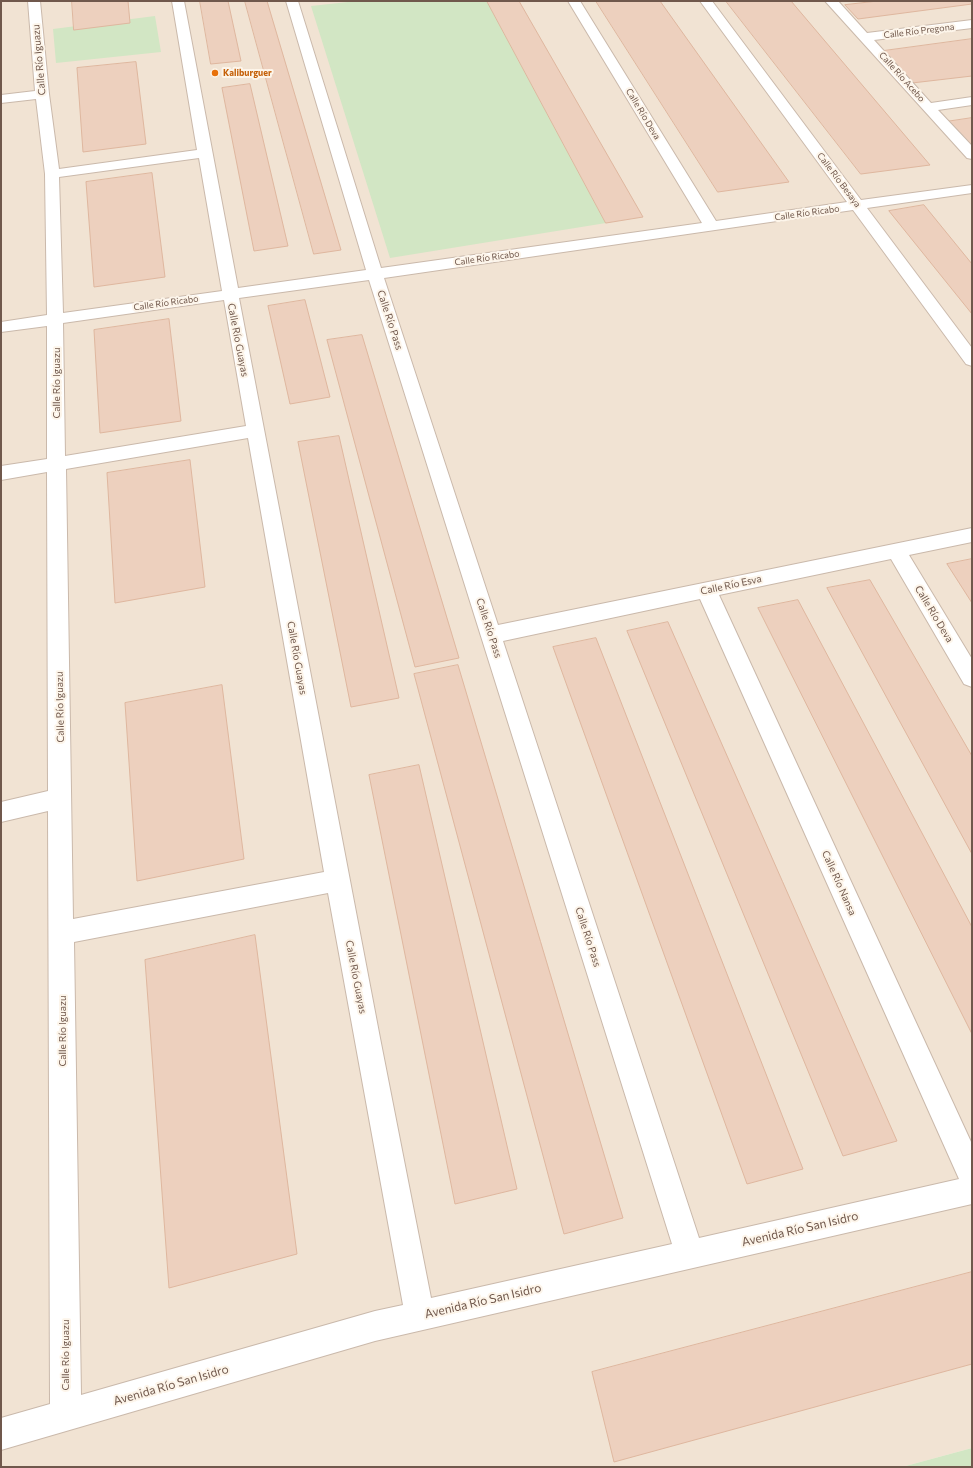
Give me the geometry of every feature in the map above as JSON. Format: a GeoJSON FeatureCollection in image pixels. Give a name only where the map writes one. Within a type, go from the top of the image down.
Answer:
{"type":"FeatureCollection","features":[{"type":"Feature","properties":{"kind":"street","name":"Calle Río Iguazu"},"geometry":{"type":"LineString","coordinates":[[34,1],[42,94],[52,174],[56,319],[66,1415]]}},
{"type":"Feature","properties":{"kind":"street","name":"Calle Río Guayas"},"geometry":{"type":"LineString","coordinates":[[178,1],[255,431],[399,1212],[420,1315]]}},
{"type":"Feature","properties":{"kind":"street","name":"Calle Río Pass"},"geometry":{"type":"LineString","coordinates":[[292,1],[375,274],[690,1254]]}},
{"type":"Feature","properties":{"kind":"street","name":"Calle Río Deva"},"geometry":{"type":"LineString","coordinates":[[574,1],[712,226]]}},
{"type":"Feature","properties":{"kind":"street","name":"Calle Río Besaya"},"geometry":{"type":"LineString","coordinates":[[706,1],[972,360]]}},
{"type":"Feature","properties":{"kind":"street","name":"Calle Río Acebo"},"geometry":{"type":"LineString","coordinates":[[831,1],[866,37],[972,155]]}},
{"type":"Feature","properties":{"kind":"street","name":"Calle Río Pregona"},"geometry":{"type":"LineString","coordinates":[[866,37],[972,24]]}},
{"type":"Feature","properties":{"kind":"street"},"geometry":{"type":"LineString","coordinates":[[1,99],[42,94]]}},
{"type":"Feature","properties":{"kind":"street"},"geometry":{"type":"LineString","coordinates":[[929,107],[972,101]]}},
{"type":"Feature","properties":{"kind":"street"},"geometry":{"type":"LineString","coordinates":[[52,174],[205,153]]}},
{"type":"Feature","properties":{"kind":"street","name":"Calle Río Ricabo"},"geometry":{"type":"LineString","coordinates":[[1,327],[972,189]]}},
{"type":"Feature","properties":{"kind":"street"},"geometry":{"type":"LineString","coordinates":[[1,473],[58,465],[255,431]]}},
{"type":"Feature","properties":{"kind":"street","name":"Calle Río Esva"},"geometry":{"type":"LineString","coordinates":[[491,635],[972,535]]}},
{"type":"Feature","properties":{"kind":"street","name":"Calle Río Deva"},"geometry":{"type":"LineString","coordinates":[[896,551],[972,678]]}},
{"type":"Feature","properties":{"kind":"street","name":"Calle Río Nansa"},"geometry":{"type":"LineString","coordinates":[[706,590],[972,1175]]}},
{"type":"Feature","properties":{"kind":"street"},"geometry":{"type":"LineString","coordinates":[[1,812],[61,798]]}},
{"type":"Feature","properties":{"kind":"street"},"geometry":{"type":"LineString","coordinates":[[62,933],[338,880]]}},
{"type":"Feature","properties":{"kind":"street","name":"Avenida Río San Isidro"},"geometry":{"type":"LineString","coordinates":[[1,1434],[420,1315],[972,1190]]}},
{"type":"Feature","properties":{"kind":"shaded area"},"geometry":{"type":"Polygon","coordinates":[[[1,1],[972,1],[972,1448],[902,1467],[1,1467],[1,1]]]}},
{"type":"Feature","properties":{"kind":"green space"},"geometry":{"type":"Polygon","coordinates":[[[357,1],[487,1],[606,223],[390,258],[311,6],[357,1]]]}},
{"type":"Feature","properties":{"kind":"green space"},"geometry":{"type":"Polygon","coordinates":[[[155,16],[161,52],[56,63],[53,29],[155,16]]]}},
{"type":"Feature","properties":{"kind":"green space"},"geometry":{"type":"Polygon","coordinates":[[[972,1448],[972,1467],[902,1467],[972,1448]]]}},
{"type":"Feature","properties":{"kind":"building"},"geometry":{"type":"Polygon","coordinates":[[[72,1],[128,1],[130,23],[74,30],[72,1]]]}},
{"type":"Feature","properties":{"kind":"building"},"geometry":{"type":"Polygon","coordinates":[[[200,1],[228,1],[241,61],[211,64],[200,1]]]}},
{"type":"Feature","properties":{"kind":"building"},"geometry":{"type":"Polygon","coordinates":[[[245,1],[267,1],[341,250],[314,254],[245,1]]]}},
{"type":"Feature","properties":{"kind":"building"},"geometry":{"type":"Polygon","coordinates":[[[487,1],[519,1],[643,217],[606,223],[487,1]]]}},
{"type":"Feature","properties":{"kind":"building"},"geometry":{"type":"Polygon","coordinates":[[[596,1],[660,1],[789,182],[718,192],[596,1]]]}},
{"type":"Feature","properties":{"kind":"building"},"geometry":{"type":"Polygon","coordinates":[[[726,1],[791,1],[930,165],[861,174],[726,1]]]}},
{"type":"Feature","properties":{"kind":"building"},"geometry":{"type":"Polygon","coordinates":[[[878,1],[972,1],[972,4],[858,19],[845,5],[878,1]]]}},
{"type":"Feature","properties":{"kind":"building"},"geometry":{"type":"Polygon","coordinates":[[[972,39],[972,76],[912,83],[883,51],[972,39]]]}},
{"type":"Feature","properties":{"kind":"building"},"geometry":{"type":"Polygon","coordinates":[[[136,62],[146,144],[83,152],[77,68],[136,62]]]}},
{"type":"Feature","properties":{"kind":"building"},"geometry":{"type":"Polygon","coordinates":[[[250,84],[288,246],[254,251],[222,88],[250,84]]]}},
{"type":"Feature","properties":{"kind":"building"},"geometry":{"type":"Polygon","coordinates":[[[972,118],[972,151],[945,122],[972,118]]]}},
{"type":"Feature","properties":{"kind":"building"},"geometry":{"type":"Polygon","coordinates":[[[152,173],[165,277],[94,287],[86,182],[152,173]]]}},
{"type":"Feature","properties":{"kind":"building"},"geometry":{"type":"Polygon","coordinates":[[[924,205],[972,264],[972,314],[889,211],[924,205]]]}},
{"type":"Feature","properties":{"kind":"building"},"geometry":{"type":"Polygon","coordinates":[[[305,300],[330,397],[290,404],[268,306],[305,300]]]}},
{"type":"Feature","properties":{"kind":"building"},"geometry":{"type":"Polygon","coordinates":[[[169,319],[181,421],[100,433],[94,330],[169,319]]]}},
{"type":"Feature","properties":{"kind":"building"},"geometry":{"type":"Polygon","coordinates":[[[362,335],[459,658],[415,667],[327,340],[362,335]]]}},
{"type":"Feature","properties":{"kind":"building"},"geometry":{"type":"Polygon","coordinates":[[[339,436],[399,698],[351,707],[298,442],[339,436]]]}},
{"type":"Feature","properties":{"kind":"building"},"geometry":{"type":"Polygon","coordinates":[[[190,460],[205,587],[115,603],[107,473],[190,460]]]}},
{"type":"Feature","properties":{"kind":"building"},"geometry":{"type":"Polygon","coordinates":[[[972,559],[972,603],[947,564],[972,559]]]}},
{"type":"Feature","properties":{"kind":"building"},"geometry":{"type":"Polygon","coordinates":[[[870,580],[972,756],[972,854],[827,588],[870,580]]]}},
{"type":"Feature","properties":{"kind":"building"},"geometry":{"type":"Polygon","coordinates":[[[798,600],[972,927],[972,1034],[758,608],[798,600]]]}},
{"type":"Feature","properties":{"kind":"building"},"geometry":{"type":"Polygon","coordinates":[[[668,622],[897,1141],[843,1156],[627,631],[668,622]]]}},
{"type":"Feature","properties":{"kind":"building"},"geometry":{"type":"Polygon","coordinates":[[[596,638],[803,1169],[747,1184],[553,647],[596,638]]]}},
{"type":"Feature","properties":{"kind":"building"},"geometry":{"type":"Polygon","coordinates":[[[458,665],[623,1218],[564,1234],[414,674],[458,665]]]}},
{"type":"Feature","properties":{"kind":"building"},"geometry":{"type":"Polygon","coordinates":[[[222,685],[244,859],[137,881],[125,703],[222,685]]]}},
{"type":"Feature","properties":{"kind":"building"},"geometry":{"type":"Polygon","coordinates":[[[419,765],[517,1189],[455,1204],[369,775],[419,765]]]}},
{"type":"Feature","properties":{"kind":"building"},"geometry":{"type":"Polygon","coordinates":[[[255,935],[297,1254],[169,1288],[145,960],[255,935]]]}},
{"type":"Feature","properties":{"kind":"building"},"geometry":{"type":"Polygon","coordinates":[[[972,1272],[972,1364],[614,1462],[592,1372],[972,1272]]]}},
{"type":"Feature","properties":{"kind":"place","name":"Kaliburguer"},"geometry":{"type":"Point","coordinates":[215,73]}}]}
